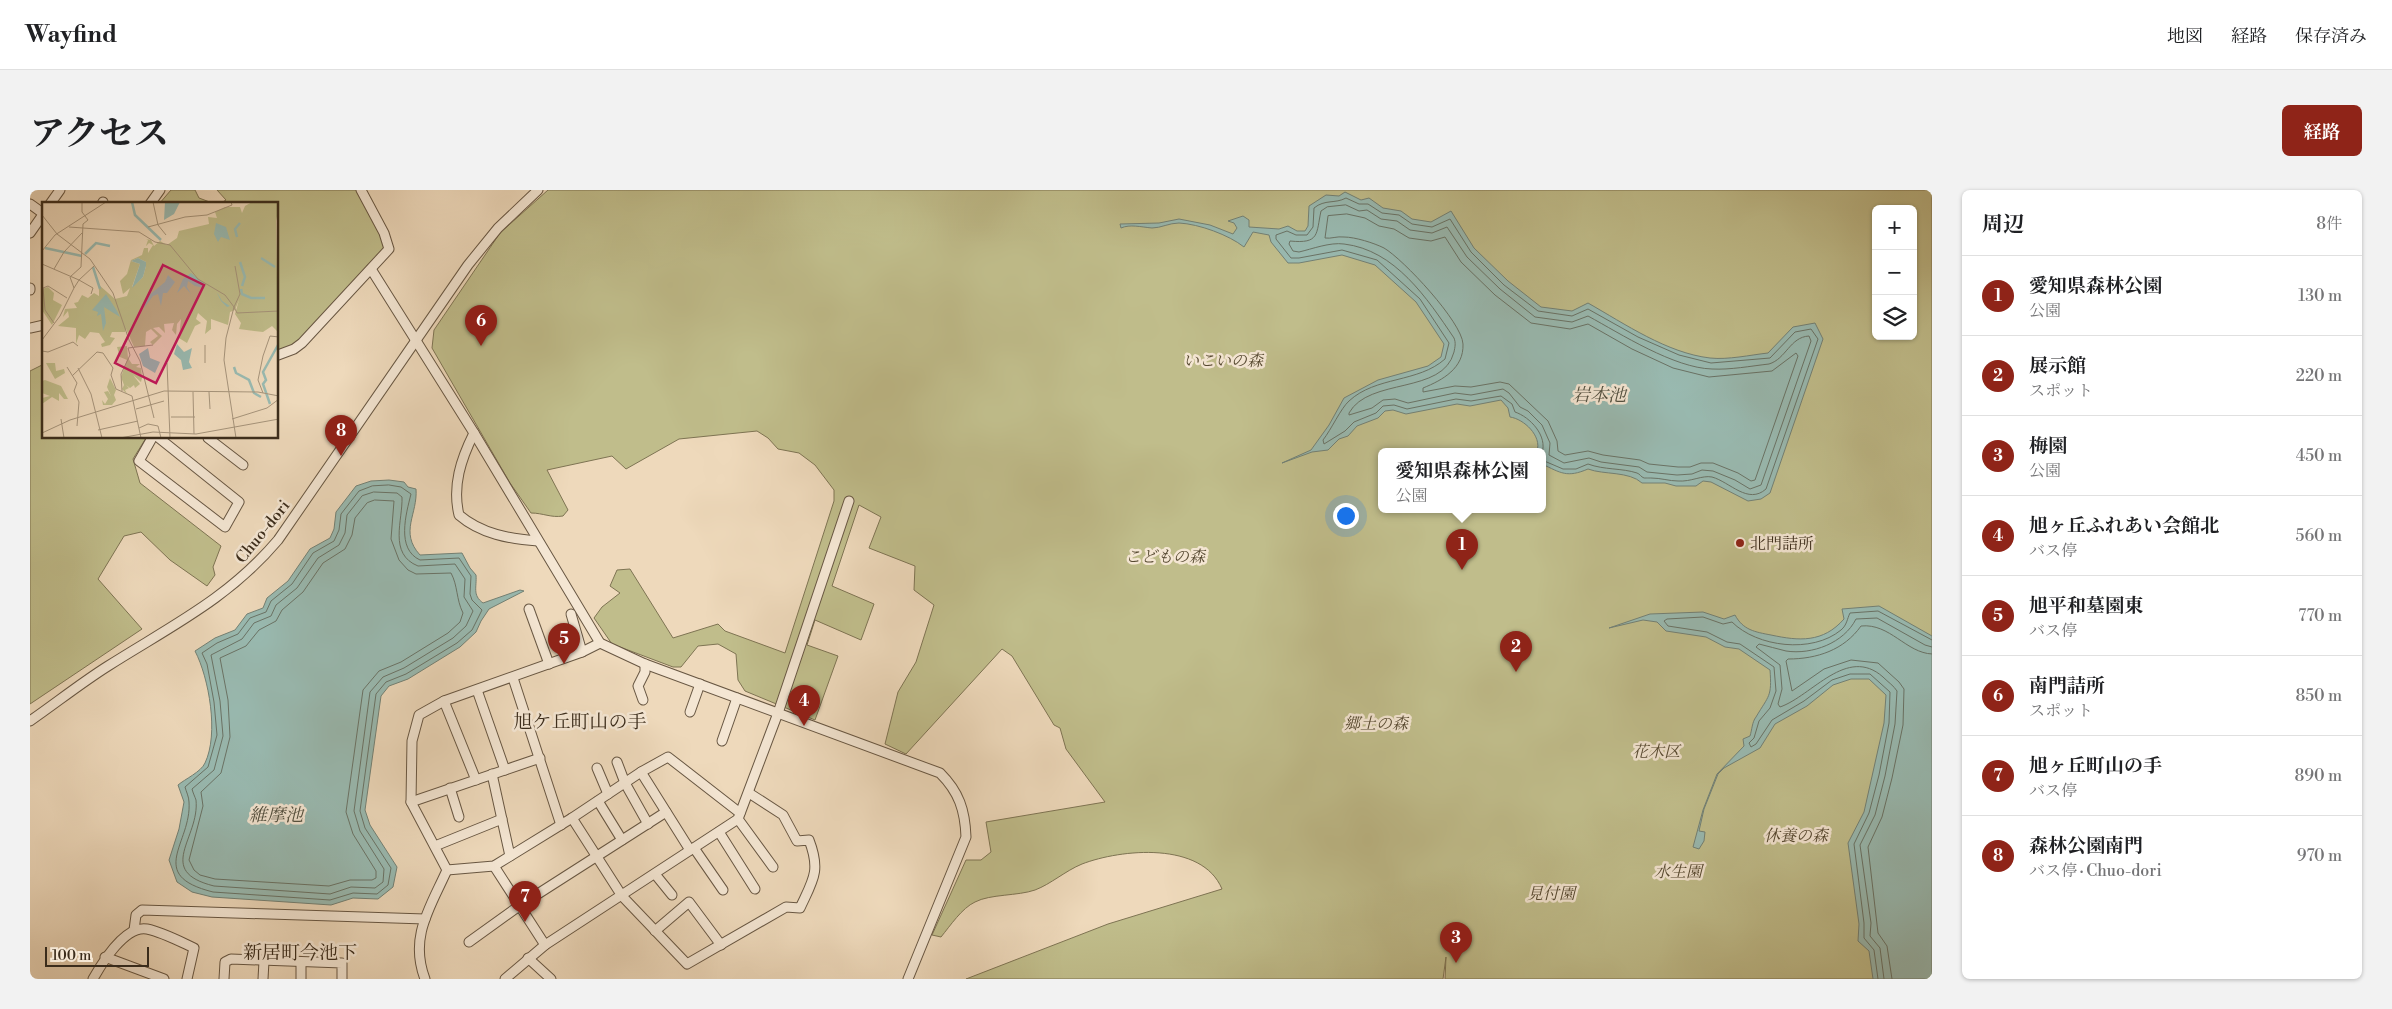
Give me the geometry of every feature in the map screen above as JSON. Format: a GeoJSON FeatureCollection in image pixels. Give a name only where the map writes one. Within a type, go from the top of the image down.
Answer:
{"type":"FeatureCollection","features":[{"type":"Feature","properties":{"kind":"street"},"geometry":{"type":"LineString","coordinates":[[51,202],[60,190]]}},
{"type":"Feature","properties":{"kind":"street"},"geometry":{"type":"LineString","coordinates":[[151,202],[160,190]]}},
{"type":"Feature","properties":{"kind":"street"},"geometry":{"type":"LineString","coordinates":[[279,355],[294,349],[302,342],[390,249],[384,233],[361,190]]}},
{"type":"Feature","properties":{"kind":"street","name":"Chuo-dori"},"geometry":{"type":"LineString","coordinates":[[30,721],[106,667],[216,599],[258,564],[278,540],[415,339],[468,265],[498,228],[538,190]]}},
{"type":"Feature","properties":{"kind":"street"},"geometry":{"type":"LineString","coordinates":[[30,204],[42,212]]}},
{"type":"Feature","properties":{"kind":"street"},"geometry":{"type":"LineString","coordinates":[[30,233],[42,216]]}},
{"type":"Feature","properties":{"kind":"street"},"geometry":{"type":"LineString","coordinates":[[372,269],[474,433],[600,643],[645,664],[940,773],[952,786],[960,800],[965,817],[966,836],[908,979]]}},
{"type":"Feature","properties":{"kind":"street"},"geometry":{"type":"LineString","coordinates":[[474,433],[464,454],[457,480],[456,503],[459,515],[479,528],[501,536],[538,541]]}},
{"type":"Feature","properties":{"kind":"street"},"geometry":{"type":"LineString","coordinates":[[151,439],[139,461],[226,527],[239,502],[160,439]]}},
{"type":"Feature","properties":{"kind":"street"},"geometry":{"type":"LineString","coordinates":[[209,439],[243,465]]}},
{"type":"Feature","properties":{"kind":"street"},"geometry":{"type":"LineString","coordinates":[[505,979],[545,945],[719,832],[739,816],[778,713],[849,501]]}},
{"type":"Feature","properties":{"kind":"street"},"geometry":{"type":"LineString","coordinates":[[529,609],[549,664]]}},
{"type":"Feature","properties":{"kind":"street"},"geometry":{"type":"LineString","coordinates":[[571,614],[582,652]]}},
{"type":"Feature","properties":{"kind":"street"},"geometry":{"type":"LineString","coordinates":[[447,870],[411,802],[412,741],[415,724],[419,715],[444,701],[513,678],[582,652],[600,643]]}},
{"type":"Feature","properties":{"kind":"street"},"geometry":{"type":"LineString","coordinates":[[643,700],[638,686],[645,672],[645,664]]}},
{"type":"Feature","properties":{"kind":"street"},"geometry":{"type":"LineString","coordinates":[[513,678],[561,825]]}},
{"type":"Feature","properties":{"kind":"street"},"geometry":{"type":"LineString","coordinates":[[690,712],[700,684]]}},
{"type":"Feature","properties":{"kind":"street"},"geometry":{"type":"LineString","coordinates":[[476,690],[505,770]]}},
{"type":"Feature","properties":{"kind":"street"},"geometry":{"type":"LineString","coordinates":[[722,741],[737,698]]}},
{"type":"Feature","properties":{"kind":"street"},"geometry":{"type":"LineString","coordinates":[[444,701],[476,780]]}},
{"type":"Feature","properties":{"kind":"street"},"geometry":{"type":"LineString","coordinates":[[447,870],[494,866],[572,818],[641,772],[668,757],[739,816],[773,867]]}},
{"type":"Feature","properties":{"kind":"street"},"geometry":{"type":"LineString","coordinates":[[411,802],[540,758]]}},
{"type":"Feature","properties":{"kind":"street"},"geometry":{"type":"LineString","coordinates":[[617,762],[625,783],[648,824]]}},
{"type":"Feature","properties":{"kind":"street"},"geometry":{"type":"LineString","coordinates":[[597,768],[608,794]]}},
{"type":"Feature","properties":{"kind":"street"},"geometry":{"type":"LineString","coordinates":[[641,772],[666,812],[723,890]]}},
{"type":"Feature","properties":{"kind":"street"},"geometry":{"type":"LineString","coordinates":[[492,774],[510,856]]}},
{"type":"Feature","properties":{"kind":"street"},"geometry":{"type":"LineString","coordinates":[[450,788],[459,817]]}},
{"type":"Feature","properties":{"kind":"street"},"geometry":{"type":"LineString","coordinates":[[572,818],[595,858],[622,896],[687,964],[786,907],[800,908],[816,875],[815,854],[809,840],[797,841],[783,815],[749,793]]}},
{"type":"Feature","properties":{"kind":"street"},"geometry":{"type":"LineString","coordinates":[[598,801],[622,840]]}},
{"type":"Feature","properties":{"kind":"street"},"geometry":{"type":"LineString","coordinates":[[469,942],[519,906],[666,812]]}},
{"type":"Feature","properties":{"kind":"street"},"geometry":{"type":"LineString","coordinates":[[435,846],[502,819]]}},
{"type":"Feature","properties":{"kind":"street"},"geometry":{"type":"LineString","coordinates":[[719,832],[755,889]]}},
{"type":"Feature","properties":{"kind":"street"},"geometry":{"type":"LineString","coordinates":[[494,866],[545,945]]}},
{"type":"Feature","properties":{"kind":"street"},"geometry":{"type":"LineString","coordinates":[[425,979],[420,962],[418,942],[425,919],[447,870]]}},
{"type":"Feature","properties":{"kind":"street"},"geometry":{"type":"LineString","coordinates":[[655,874],[672,895]]}},
{"type":"Feature","properties":{"kind":"street"},"geometry":{"type":"LineString","coordinates":[[655,931],[689,902],[721,944]]}},
{"type":"Feature","properties":{"kind":"street"},"geometry":{"type":"LineString","coordinates":[[134,930],[136,915],[142,910],[425,919]]}},
{"type":"Feature","properties":{"kind":"street"},"geometry":{"type":"LineString","coordinates":[[93,979],[104,957],[134,930],[146,929],[194,948],[186,979]]}},
{"type":"Feature","properties":{"kind":"street"},"geometry":{"type":"LineString","coordinates":[[104,957],[164,979]]}},
{"type":"Feature","properties":{"kind":"street"},"geometry":{"type":"LineString","coordinates":[[224,979],[225,962],[231,958],[264,961],[342,963],[342,979]]}},
{"type":"Feature","properties":{"kind":"street"},"geometry":{"type":"LineString","coordinates":[[528,958],[551,979]]}},
{"type":"Feature","properties":{"kind":"street"},"geometry":{"type":"LineString","coordinates":[[263,979],[264,961]]}},
{"type":"Feature","properties":{"kind":"street"},"geometry":{"type":"LineString","coordinates":[[301,962],[301,979]]}},
{"type":"Feature","properties":{"kind":"green space"},"geometry":{"type":"Polygon","coordinates":[[[171,190],[195,190],[199,198],[210,202],[161,202],[171,190]]]}},
{"type":"Feature","properties":{"kind":"green space"},"geometry":{"type":"Polygon","coordinates":[[[217,190],[359,190],[388,248],[302,342],[279,353],[279,202],[222,202],[226,200],[217,190]]]}},
{"type":"Feature","properties":{"kind":"green space"},"geometry":{"type":"Polygon","coordinates":[[[548,190],[1932,190],[1932,979],[1445,979],[1446,957],[1443,979],[966,979],[1108,924],[1222,889],[1212,874],[1197,863],[1179,856],[1159,853],[1118,855],[1082,864],[1035,890],[981,899],[961,913],[941,937],[932,935],[966,860],[981,860],[991,852],[986,822],[1105,802],[1066,749],[1060,728],[1054,725],[1012,656],[1002,649],[906,754],[885,744],[898,692],[916,662],[934,605],[914,590],[915,566],[869,548],[881,517],[859,505],[832,586],[874,604],[861,640],[815,620],[807,645],[838,656],[815,720],[745,691],[738,680],[736,654],[718,644],[698,646],[681,667],[673,667],[612,644],[594,618],[602,607],[620,593],[610,586],[617,570],[630,569],[673,638],[718,624],[725,631],[785,653],[834,501],[834,490],[815,465],[799,453],[778,449],[768,438],[757,431],[679,439],[626,469],[612,456],[547,470],[568,510],[563,516],[531,513],[510,483],[432,348],[434,330],[500,233],[548,190]]]}},
{"type":"Feature","properties":{"kind":"green space"},"geometry":{"type":"Polygon","coordinates":[[[42,365],[42,439],[145,439],[133,459],[140,483],[221,546],[213,567],[215,575],[207,586],[170,560],[141,532],[124,536],[98,579],[142,629],[30,704],[30,371],[42,365]]]}},
{"type":"Feature","properties":{"kind":"water","name":"岩本池"},"geometry":{"type":"Polygon","coordinates":[[[1345,192],[1361,200],[1369,198],[1383,208],[1401,211],[1412,219],[1431,222],[1451,211],[1474,248],[1508,281],[1541,307],[1572,311],[1588,303],[1662,344],[1694,355],[1724,358],[1768,353],[1793,327],[1815,323],[1823,339],[1770,493],[1761,499],[1748,501],[1711,482],[1703,481],[1696,486],[1676,486],[1665,483],[1642,483],[1637,479],[1623,475],[1588,469],[1569,474],[1559,472],[1546,466],[1546,448],[1538,448],[1537,440],[1531,429],[1521,421],[1510,417],[1508,408],[1501,400],[1470,406],[1457,404],[1406,414],[1393,410],[1385,411],[1378,418],[1357,426],[1348,436],[1339,439],[1328,450],[1312,452],[1282,463],[1311,450],[1329,425],[1344,398],[1378,380],[1428,366],[1441,357],[1444,344],[1416,302],[1375,265],[1342,255],[1299,263],[1288,263],[1271,242],[1269,235],[1253,232],[1244,247],[1222,234],[1187,224],[1175,223],[1152,228],[1132,226],[1121,228],[1120,224],[1159,223],[1179,219],[1210,225],[1233,234],[1237,228],[1234,223],[1228,221],[1243,216],[1249,220],[1249,227],[1279,229],[1288,226],[1297,231],[1305,231],[1308,226],[1309,206],[1326,195],[1339,196],[1345,192]]]}},
{"type":"Feature","properties":{"kind":"water","name":"維摩池"},"geometry":{"type":"Polygon","coordinates":[[[389,480],[404,482],[408,487],[416,489],[410,531],[414,547],[420,555],[462,553],[476,575],[476,594],[483,603],[520,590],[524,591],[489,609],[476,632],[460,647],[408,679],[389,686],[381,696],[365,810],[370,825],[397,867],[393,887],[378,899],[353,898],[331,905],[212,897],[192,892],[177,882],[169,860],[179,829],[184,802],[178,785],[203,766],[209,751],[211,737],[212,722],[208,691],[195,651],[215,638],[235,630],[247,614],[263,608],[267,598],[288,581],[310,549],[330,538],[334,529],[336,512],[356,486],[371,481],[389,480]]]}},
{"type":"Feature","properties":{"kind":"water"},"geometry":{"type":"Polygon","coordinates":[[[1879,606],[1932,636],[1932,979],[1873,979],[1869,951],[1858,941],[1859,924],[1848,843],[1864,812],[1884,723],[1886,695],[1869,679],[1851,679],[1833,685],[1807,706],[1775,724],[1760,748],[1724,768],[1718,774],[1704,809],[1699,831],[1705,832],[1704,841],[1699,849],[1693,847],[1703,810],[1717,774],[1744,746],[1743,739],[1750,736],[1755,719],[1769,695],[1770,670],[1739,649],[1725,647],[1706,637],[1666,631],[1657,622],[1643,620],[1609,628],[1650,614],[1703,612],[1724,619],[1735,615],[1750,630],[1781,637],[1801,639],[1819,636],[1836,627],[1844,619],[1842,609],[1879,606]]]}},
{"type":"Feature","properties":{"kind":"place","name":"南門詰所"},"geometry":{"type":"Point","coordinates":[481,346]}},
{"type":"Feature","properties":{"kind":"place","name":"森林公園南門"},"geometry":{"type":"Point","coordinates":[341,456]}},
{"type":"Feature","properties":{"kind":"place","name":"北門詰所"},"geometry":{"type":"Point","coordinates":[1740,543]}},
{"type":"Feature","properties":{"kind":"place","name":"愛知県森林公園"},"geometry":{"type":"Point","coordinates":[1462,570]}},
{"type":"Feature","properties":{"kind":"place","name":"旭平和墓園東"},"geometry":{"type":"Point","coordinates":[564,664]}},
{"type":"Feature","properties":{"kind":"place","name":"展示館"},"geometry":{"type":"Point","coordinates":[1516,672]}},
{"type":"Feature","properties":{"kind":"place","name":"旭ヶ丘ふれあい会館北"},"geometry":{"type":"Point","coordinates":[804,726]}},
{"type":"Feature","properties":{"kind":"place","name":"旭ヶ丘町山の手"},"geometry":{"type":"Point","coordinates":[525,922]}},
{"type":"Feature","properties":{"kind":"place","name":"梅園"},"geometry":{"type":"Point","coordinates":[1456,963]}},
{"type":"Feature","properties":{"kind":"district","name":"旭ケ丘町山の手"},"geometry":{"type":"Point","coordinates":[580,721]}},
{"type":"Feature","properties":{"kind":"district","name":"新居町今池下"},"geometry":{"type":"Point","coordinates":[300,952]}},
{"type":"Feature","properties":{"kind":"park label","name":"いこいの森"},"geometry":{"type":"Point","coordinates":[1223,360]}},
{"type":"Feature","properties":{"kind":"park label","name":"こどもの森"},"geometry":{"type":"Point","coordinates":[1165,556]}},
{"type":"Feature","properties":{"kind":"park label","name":"郷土の森"},"geometry":{"type":"Point","coordinates":[1376,723]}},
{"type":"Feature","properties":{"kind":"park label","name":"花木区"},"geometry":{"type":"Point","coordinates":[1656,751]}},
{"type":"Feature","properties":{"kind":"park label","name":"休養の森"},"geometry":{"type":"Point","coordinates":[1796,835]}},
{"type":"Feature","properties":{"kind":"park label","name":"水生園"},"geometry":{"type":"Point","coordinates":[1678,871]}},
{"type":"Feature","properties":{"kind":"park label","name":"見付園"},"geometry":{"type":"Point","coordinates":[1551,893]}}]}
